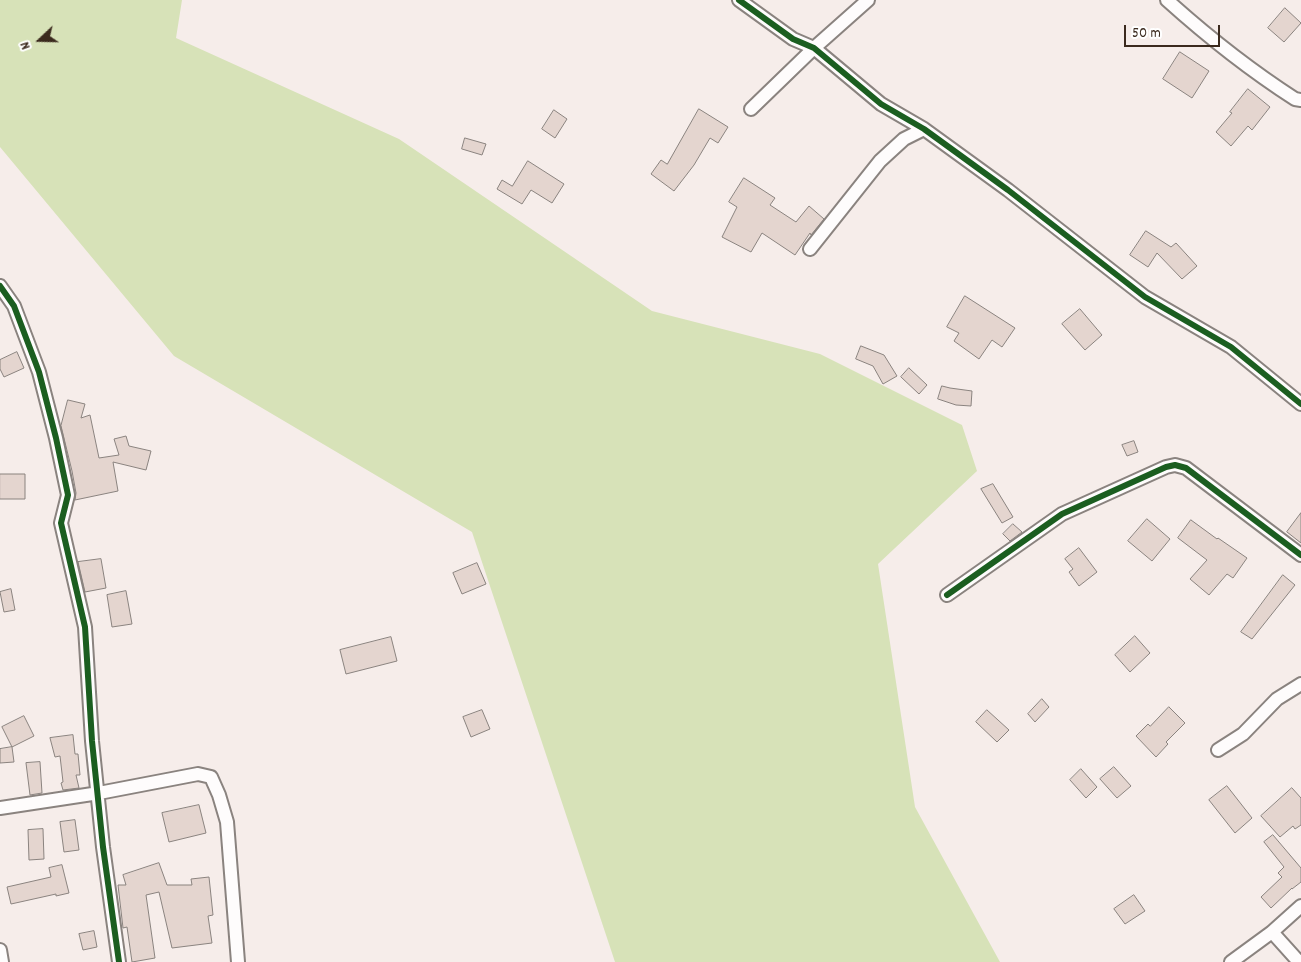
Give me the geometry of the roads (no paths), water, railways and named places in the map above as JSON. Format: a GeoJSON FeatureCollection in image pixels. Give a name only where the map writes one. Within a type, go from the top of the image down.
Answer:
{"type":"FeatureCollection","features":[{"type":"Feature","properties":{"kind":"street"},"geometry":{"type":"LineString","coordinates":[[738,0],[793,39],[814,48],[881,104],[924,129],[1008,190],[1145,297],[1230,347],[1301,404]]}},
{"type":"Feature","properties":{"kind":"street"},"geometry":{"type":"LineString","coordinates":[[751,109],[814,48],[868,0]]}},
{"type":"Feature","properties":{"kind":"street"},"geometry":{"type":"LineString","coordinates":[[1167,0],[1265,79],[1295,99],[1301,100]]}},
{"type":"Feature","properties":{"kind":"street"},"geometry":{"type":"LineString","coordinates":[[810,250],[880,161],[904,139],[924,129]]}},
{"type":"Feature","properties":{"kind":"street"},"geometry":{"type":"LineString","coordinates":[[0,286],[14,306],[39,372],[68,495],[61,523],[85,627],[92,741],[99,793],[103,847],[119,962]]}},
{"type":"Feature","properties":{"kind":"street"},"geometry":{"type":"LineString","coordinates":[[947,595],[1062,514],[1131,482],[1175,465],[1186,468],[1301,556]]}},
{"type":"Feature","properties":{"kind":"street"},"geometry":{"type":"LineString","coordinates":[[1218,750],[1243,734],[1277,699],[1301,684]]}},
{"type":"Feature","properties":{"kind":"street"},"geometry":{"type":"LineString","coordinates":[[0,808],[99,793],[198,774],[211,777],[219,795],[227,822],[238,962]]}},
{"type":"Feature","properties":{"kind":"street"},"geometry":{"type":"LineString","coordinates":[[1231,962],[1272,932],[1301,906]]}},
{"type":"Feature","properties":{"kind":"street"},"geometry":{"type":"LineString","coordinates":[[1272,932],[1299,962]]}},
{"type":"Feature","properties":{"kind":"street"},"geometry":{"type":"LineString","coordinates":[[0,950],[2,962]]}}]}
